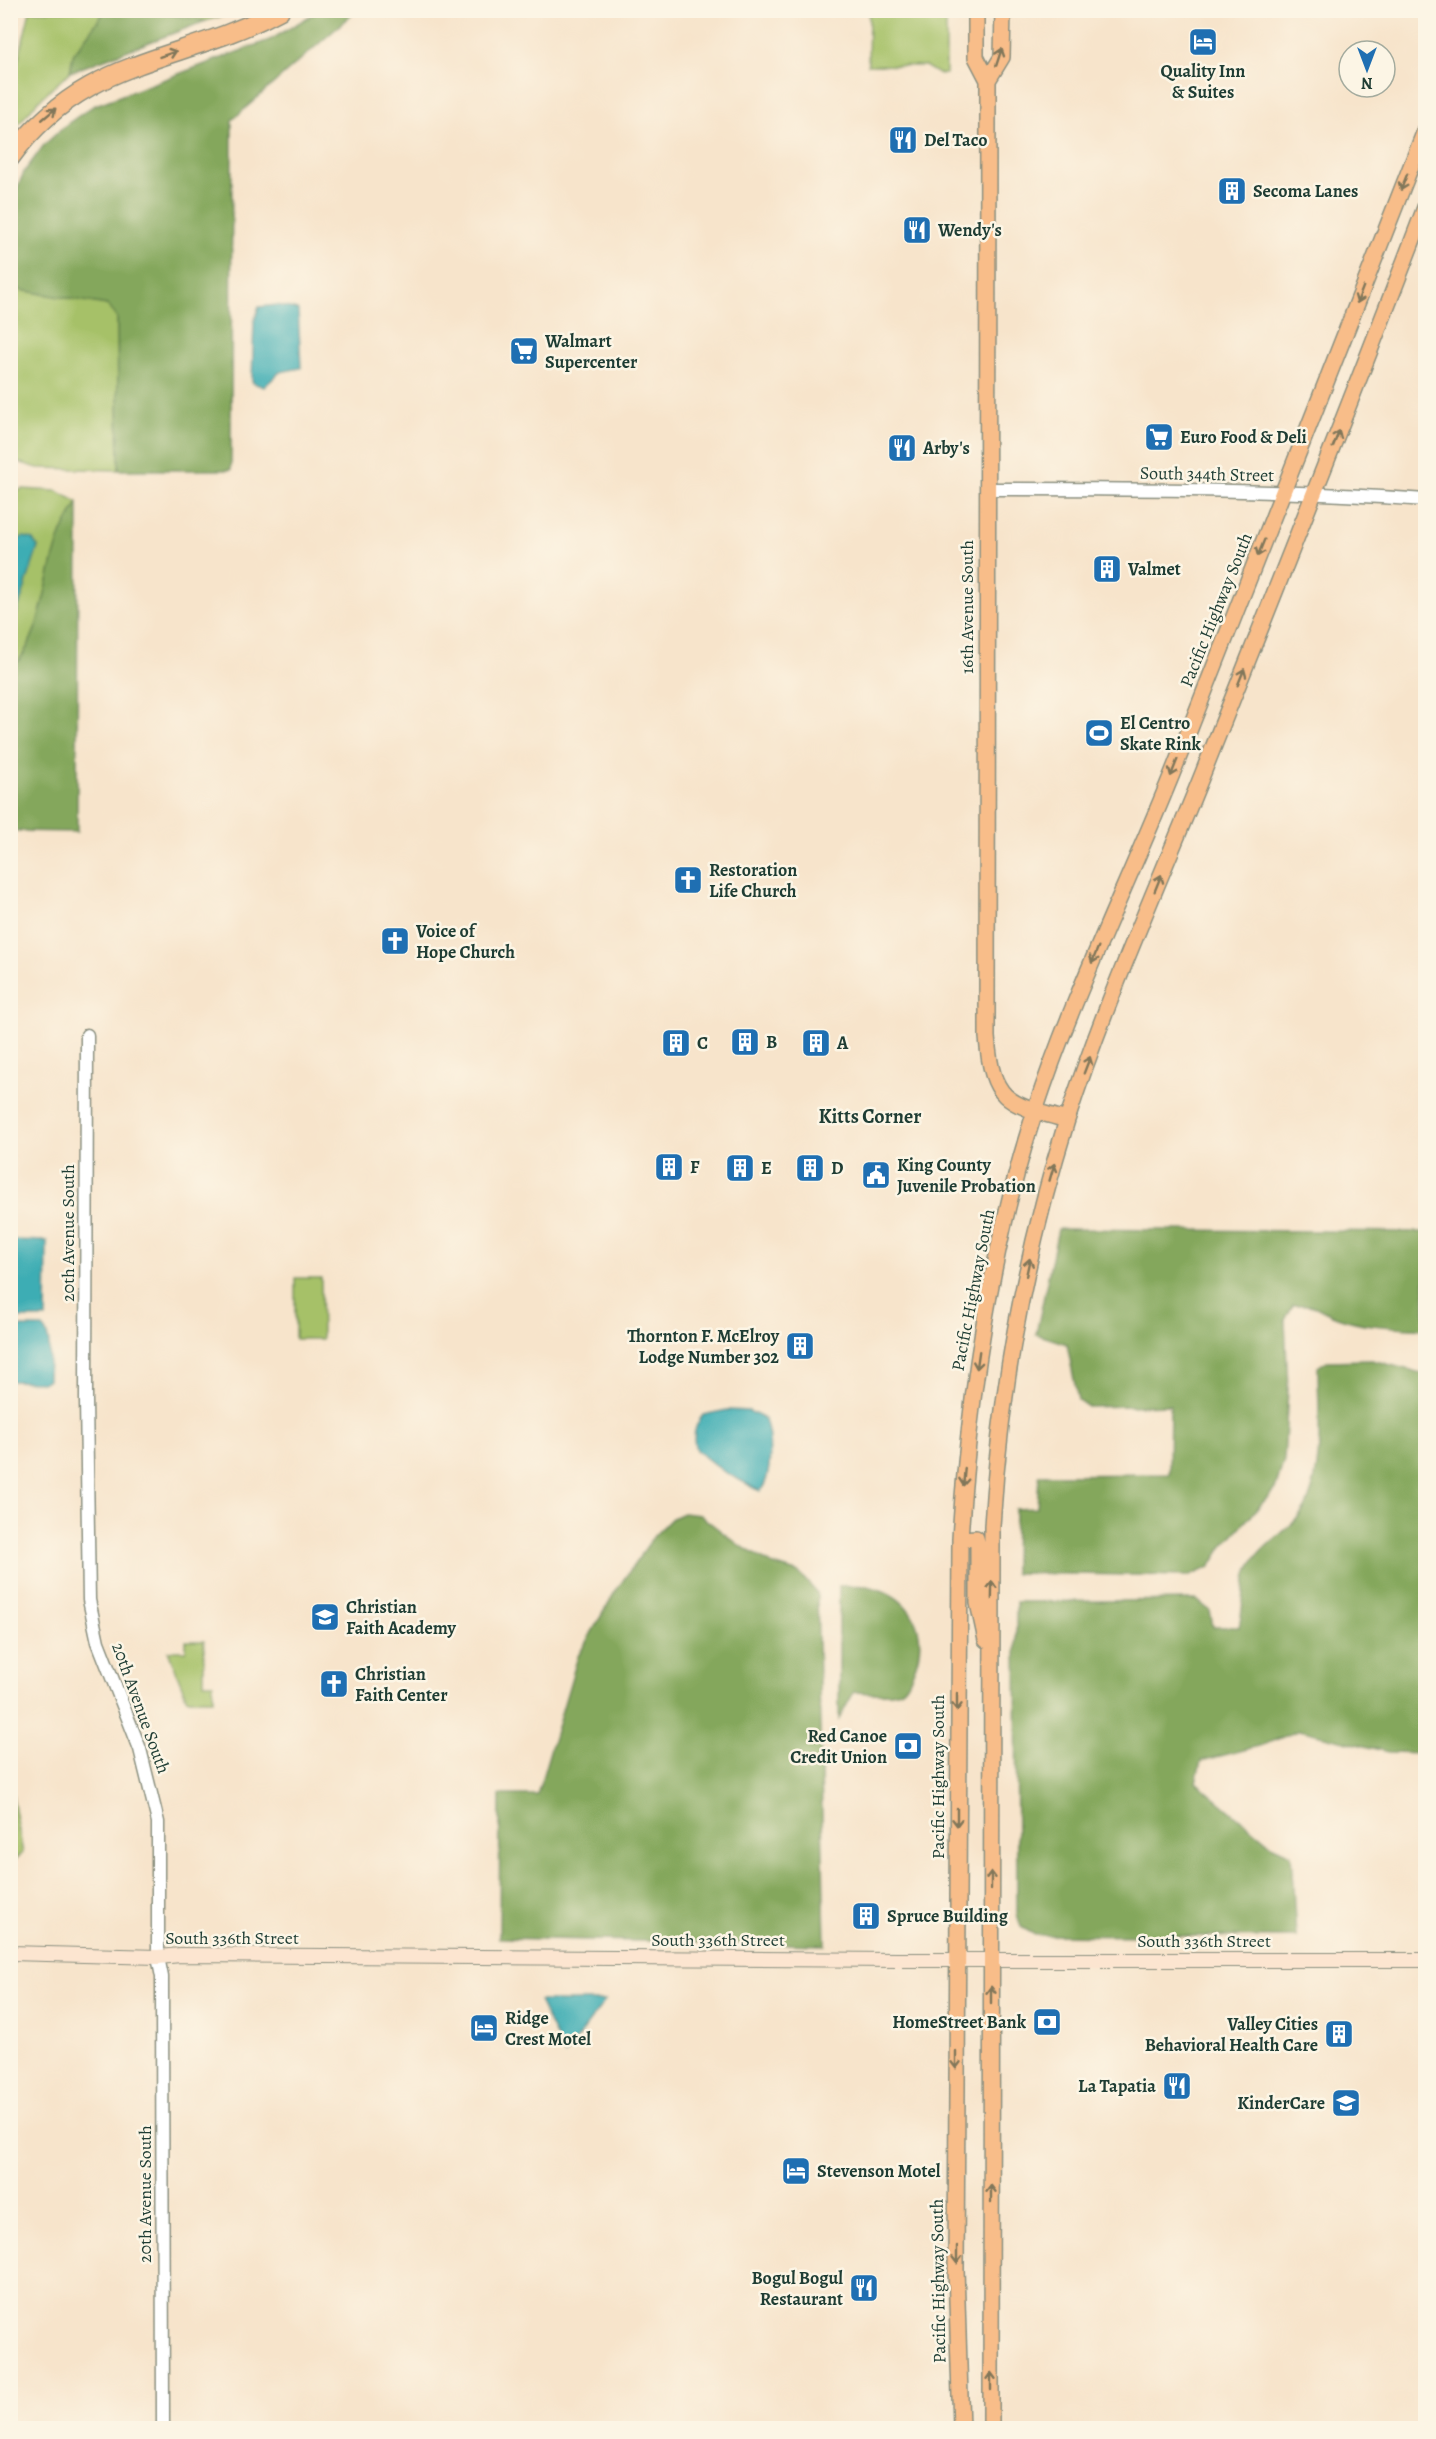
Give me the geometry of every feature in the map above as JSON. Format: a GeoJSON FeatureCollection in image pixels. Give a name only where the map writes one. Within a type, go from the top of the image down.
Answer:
{"type":"FeatureCollection","features":[{"type":"Feature","properties":{"kind":"highway"},"geometry":{"type":"LineString","coordinates":[[10,158],[41,122],[95,82],[247,26],[280,10]]}},
{"type":"Feature","properties":{"kind":"main road","name":"16th Avenue South"},"geometry":{"type":"LineString","coordinates":[[976,10],[976,57],[988,80],[987,1037],[995,1084],[1004,1096],[1035,1111],[1068,1120]]}},
{"type":"Feature","properties":{"kind":"main road","name":"16th Avenue South"},"geometry":{"type":"LineString","coordinates":[[988,80],[1002,57],[1003,10]]}},
{"type":"Feature","properties":{"kind":"main road","name":"Pacific Highway South"},"geometry":{"type":"LineString","coordinates":[[961,2428],[956,2269],[960,1539],[970,1419],[987,1302],[1008,1210],[1035,1111],[1085,979],[1174,769],[1425,128]]}},
{"type":"Feature","properties":{"kind":"main road"},"geometry":{"type":"LineString","coordinates":[[991,2428],[992,1526],[1001,1417],[1038,1224],[1068,1120],[1101,1027],[1314,493],[1425,205]]}},
{"type":"Feature","properties":{"kind":"main road"},"geometry":{"type":"LineString","coordinates":[[960,1539],[976,1538],[978,1546],[978,1603],[992,1669]]}},
{"type":"Feature","properties":{"kind":"main road","name":"South 336th Street"},"geometry":{"type":"LineString","coordinates":[[10,1953],[158,1957],[181,1955],[957,1960],[1425,1960]]}},
{"type":"Feature","properties":{"kind":"street","name":"South 344th Street"},"geometry":{"type":"LineString","coordinates":[[988,489],[1187,489],[1283,494],[1314,493],[1425,500]]}},
{"type":"Feature","properties":{"kind":"street","name":"20th Avenue South"},"geometry":{"type":"LineString","coordinates":[[87,1035],[86,1411],[89,1600],[98,1642],[140,1749],[158,1822],[158,1957],[162,1977],[163,2428]]}},
{"type":"Feature","properties":{"kind":"green space"},"geometry":{"type":"Polygon","coordinates":[[[238,10],[206,21],[151,11],[238,10]]]}},
{"type":"Feature","properties":{"kind":"green space"},"geometry":{"type":"Polygon","coordinates":[[[30,11],[105,11],[73,55],[70,72],[38,101],[11,133],[11,90],[30,11]]]}},
{"type":"Feature","properties":{"kind":"green space"},"geometry":{"type":"Polygon","coordinates":[[[105,11],[151,11],[206,21],[70,72],[73,55],[105,11]]]}},
{"type":"Feature","properties":{"kind":"green space"},"geometry":{"type":"Polygon","coordinates":[[[318,11],[356,11],[232,120],[231,470],[119,470],[117,317],[107,305],[20,290],[11,280],[11,203],[24,172],[44,145],[67,124],[93,106],[272,39],[318,11]]]}},
{"type":"Feature","properties":{"kind":"green space"},"geometry":{"type":"Polygon","coordinates":[[[869,11],[946,11],[946,74],[938,74],[925,66],[868,65],[869,11]]]}},
{"type":"Feature","properties":{"kind":"green space"},"geometry":{"type":"Polygon","coordinates":[[[10,280],[20,290],[107,305],[117,317],[119,470],[38,468],[11,460],[10,280]]]}},
{"type":"Feature","properties":{"kind":"green space"},"geometry":{"type":"Polygon","coordinates":[[[22,489],[57,491],[78,502],[63,531],[56,551],[37,625],[22,657],[11,669],[10,631],[38,547],[17,538],[11,541],[11,494],[22,489]]]}},
{"type":"Feature","properties":{"kind":"green space"},"geometry":{"type":"Polygon","coordinates":[[[78,502],[77,832],[11,831],[11,669],[22,657],[37,625],[56,551],[63,531],[78,502]]]}},
{"type":"Feature","properties":{"kind":"green space"},"geometry":{"type":"Polygon","coordinates":[[[1058,1229],[1425,1232],[1425,1329],[1358,1323],[1312,1306],[1293,1305],[1285,1320],[1288,1389],[1284,1460],[1275,1489],[1223,1546],[1210,1567],[1190,1576],[1014,1573],[1015,1509],[1037,1508],[1039,1475],[1169,1474],[1170,1405],[1088,1407],[1078,1400],[1067,1344],[1036,1334],[1058,1229]]]}},
{"type":"Feature","properties":{"kind":"green space"},"geometry":{"type":"Polygon","coordinates":[[[295,1278],[321,1278],[322,1339],[295,1339],[295,1278]]]}},
{"type":"Feature","properties":{"kind":"green space"},"geometry":{"type":"Polygon","coordinates":[[[1372,1360],[1425,1374],[1425,1753],[1389,1752],[1300,1730],[1263,1745],[1201,1761],[1196,1782],[1271,1845],[1291,1854],[1296,1937],[1035,1935],[1021,1927],[1017,1914],[1016,1602],[1197,1600],[1210,1611],[1213,1627],[1239,1627],[1246,1579],[1254,1559],[1302,1513],[1313,1488],[1319,1437],[1318,1367],[1327,1361],[1372,1360]]]}},
{"type":"Feature","properties":{"kind":"green space"},"geometry":{"type":"Polygon","coordinates":[[[683,1513],[700,1515],[739,1545],[771,1564],[799,1573],[817,1593],[825,1945],[499,1938],[500,1795],[537,1795],[578,1656],[615,1592],[654,1536],[672,1518],[683,1513]]]}},
{"type":"Feature","properties":{"kind":"green space"},"geometry":{"type":"Polygon","coordinates":[[[839,1586],[867,1586],[895,1597],[906,1606],[913,1617],[920,1643],[913,1672],[905,1688],[890,1693],[854,1692],[839,1719],[839,1586]]]}},
{"type":"Feature","properties":{"kind":"green space"},"geometry":{"type":"Polygon","coordinates":[[[186,1641],[204,1641],[204,1683],[213,1683],[213,1699],[187,1699],[168,1651],[186,1651],[186,1641]]]}},
{"type":"Feature","properties":{"kind":"green space"},"geometry":{"type":"Polygon","coordinates":[[[10,1782],[23,1853],[11,1863],[10,1863],[10,1782]]]}},
{"type":"Feature","properties":{"kind":"water"},"geometry":{"type":"Polygon","coordinates":[[[277,305],[298,310],[301,368],[280,372],[264,387],[253,383],[252,380],[254,321],[259,307],[277,305]]]}},
{"type":"Feature","properties":{"kind":"water"},"geometry":{"type":"Polygon","coordinates":[[[24,537],[32,539],[38,547],[11,631],[11,541],[24,537]]]}},
{"type":"Feature","properties":{"kind":"water"},"geometry":{"type":"Polygon","coordinates":[[[11,1240],[47,1241],[46,1318],[11,1318],[11,1240]]]}},
{"type":"Feature","properties":{"kind":"water"},"geometry":{"type":"Polygon","coordinates":[[[11,1327],[43,1327],[48,1339],[49,1352],[48,1379],[44,1382],[11,1381],[11,1327]]]}},
{"type":"Feature","properties":{"kind":"water"},"geometry":{"type":"Polygon","coordinates":[[[727,1410],[749,1411],[765,1419],[770,1457],[767,1477],[760,1491],[723,1471],[696,1450],[695,1432],[703,1415],[727,1410]]]}},
{"type":"Feature","properties":{"kind":"water"},"geometry":{"type":"Polygon","coordinates":[[[539,2001],[605,2001],[565,2055],[539,2001]]]}},
{"type":"Feature","properties":{"kind":"place","name":"Quality Inn & Suites"},"geometry":{"type":"Point","coordinates":[1203,42]}},
{"type":"Feature","properties":{"kind":"place","name":"Del Taco"},"geometry":{"type":"Point","coordinates":[903,140]}},
{"type":"Feature","properties":{"kind":"place","name":"Secoma Lanes"},"geometry":{"type":"Point","coordinates":[1232,191]}},
{"type":"Feature","properties":{"kind":"place","name":"Wendy's"},"geometry":{"type":"Point","coordinates":[917,230]}},
{"type":"Feature","properties":{"kind":"place","name":"Walmart Supercenter"},"geometry":{"type":"Point","coordinates":[524,351]}},
{"type":"Feature","properties":{"kind":"place","name":"Euro Food & Deli"},"geometry":{"type":"Point","coordinates":[1159,437]}},
{"type":"Feature","properties":{"kind":"place","name":"Arby's"},"geometry":{"type":"Point","coordinates":[902,448]}},
{"type":"Feature","properties":{"kind":"place","name":"Valmet"},"geometry":{"type":"Point","coordinates":[1107,569]}},
{"type":"Feature","properties":{"kind":"place","name":"El Centro Skate Rink"},"geometry":{"type":"Point","coordinates":[1099,733]}},
{"type":"Feature","properties":{"kind":"place","name":"Restoration Life Church"},"geometry":{"type":"Point","coordinates":[688,880]}},
{"type":"Feature","properties":{"kind":"place","name":"Voice of Hope Church"},"geometry":{"type":"Point","coordinates":[395,941]}},
{"type":"Feature","properties":{"kind":"place","name":"B"},"geometry":{"type":"Point","coordinates":[745,1042]}},
{"type":"Feature","properties":{"kind":"place","name":"C"},"geometry":{"type":"Point","coordinates":[676,1043]}},
{"type":"Feature","properties":{"kind":"place","name":"A"},"geometry":{"type":"Point","coordinates":[816,1043]}},
{"type":"Feature","properties":{"kind":"place","name":"F"},"geometry":{"type":"Point","coordinates":[669,1167]}},
{"type":"Feature","properties":{"kind":"place","name":"E"},"geometry":{"type":"Point","coordinates":[740,1168]}},
{"type":"Feature","properties":{"kind":"place","name":"D"},"geometry":{"type":"Point","coordinates":[810,1168]}},
{"type":"Feature","properties":{"kind":"place","name":"King County Juvenile Probation"},"geometry":{"type":"Point","coordinates":[876,1175]}},
{"type":"Feature","properties":{"kind":"place","name":"Thornton F. McElroy Lodge Number 302"},"geometry":{"type":"Point","coordinates":[800,1346]}},
{"type":"Feature","properties":{"kind":"place","name":"Christian Faith Academy"},"geometry":{"type":"Point","coordinates":[325,1617]}},
{"type":"Feature","properties":{"kind":"place","name":"Christian Faith Center"},"geometry":{"type":"Point","coordinates":[334,1684]}},
{"type":"Feature","properties":{"kind":"place","name":"Red Canoe Credit Union"},"geometry":{"type":"Point","coordinates":[908,1746]}},
{"type":"Feature","properties":{"kind":"place","name":"Spruce Building"},"geometry":{"type":"Point","coordinates":[866,1916]}},
{"type":"Feature","properties":{"kind":"place","name":"HomeStreet Bank"},"geometry":{"type":"Point","coordinates":[1047,2022]}},
{"type":"Feature","properties":{"kind":"place","name":"Ridge Crest Motel"},"geometry":{"type":"Point","coordinates":[484,2028]}},
{"type":"Feature","properties":{"kind":"place","name":"Valley Cities Behavioral Health Care"},"geometry":{"type":"Point","coordinates":[1339,2034]}},
{"type":"Feature","properties":{"kind":"place","name":"La Tapatia"},"geometry":{"type":"Point","coordinates":[1177,2086]}},
{"type":"Feature","properties":{"kind":"place","name":"KinderCare"},"geometry":{"type":"Point","coordinates":[1346,2103]}},
{"type":"Feature","properties":{"kind":"place","name":"Stevenson Motel"},"geometry":{"type":"Point","coordinates":[796,2171]}},
{"type":"Feature","properties":{"kind":"place","name":"Bogul Bogul Restaurant"},"geometry":{"type":"Point","coordinates":[864,2288]}},
{"type":"Feature","properties":{"kind":"district","name":"Kitts Corner"},"geometry":{"type":"Point","coordinates":[870,1116]}}]}
